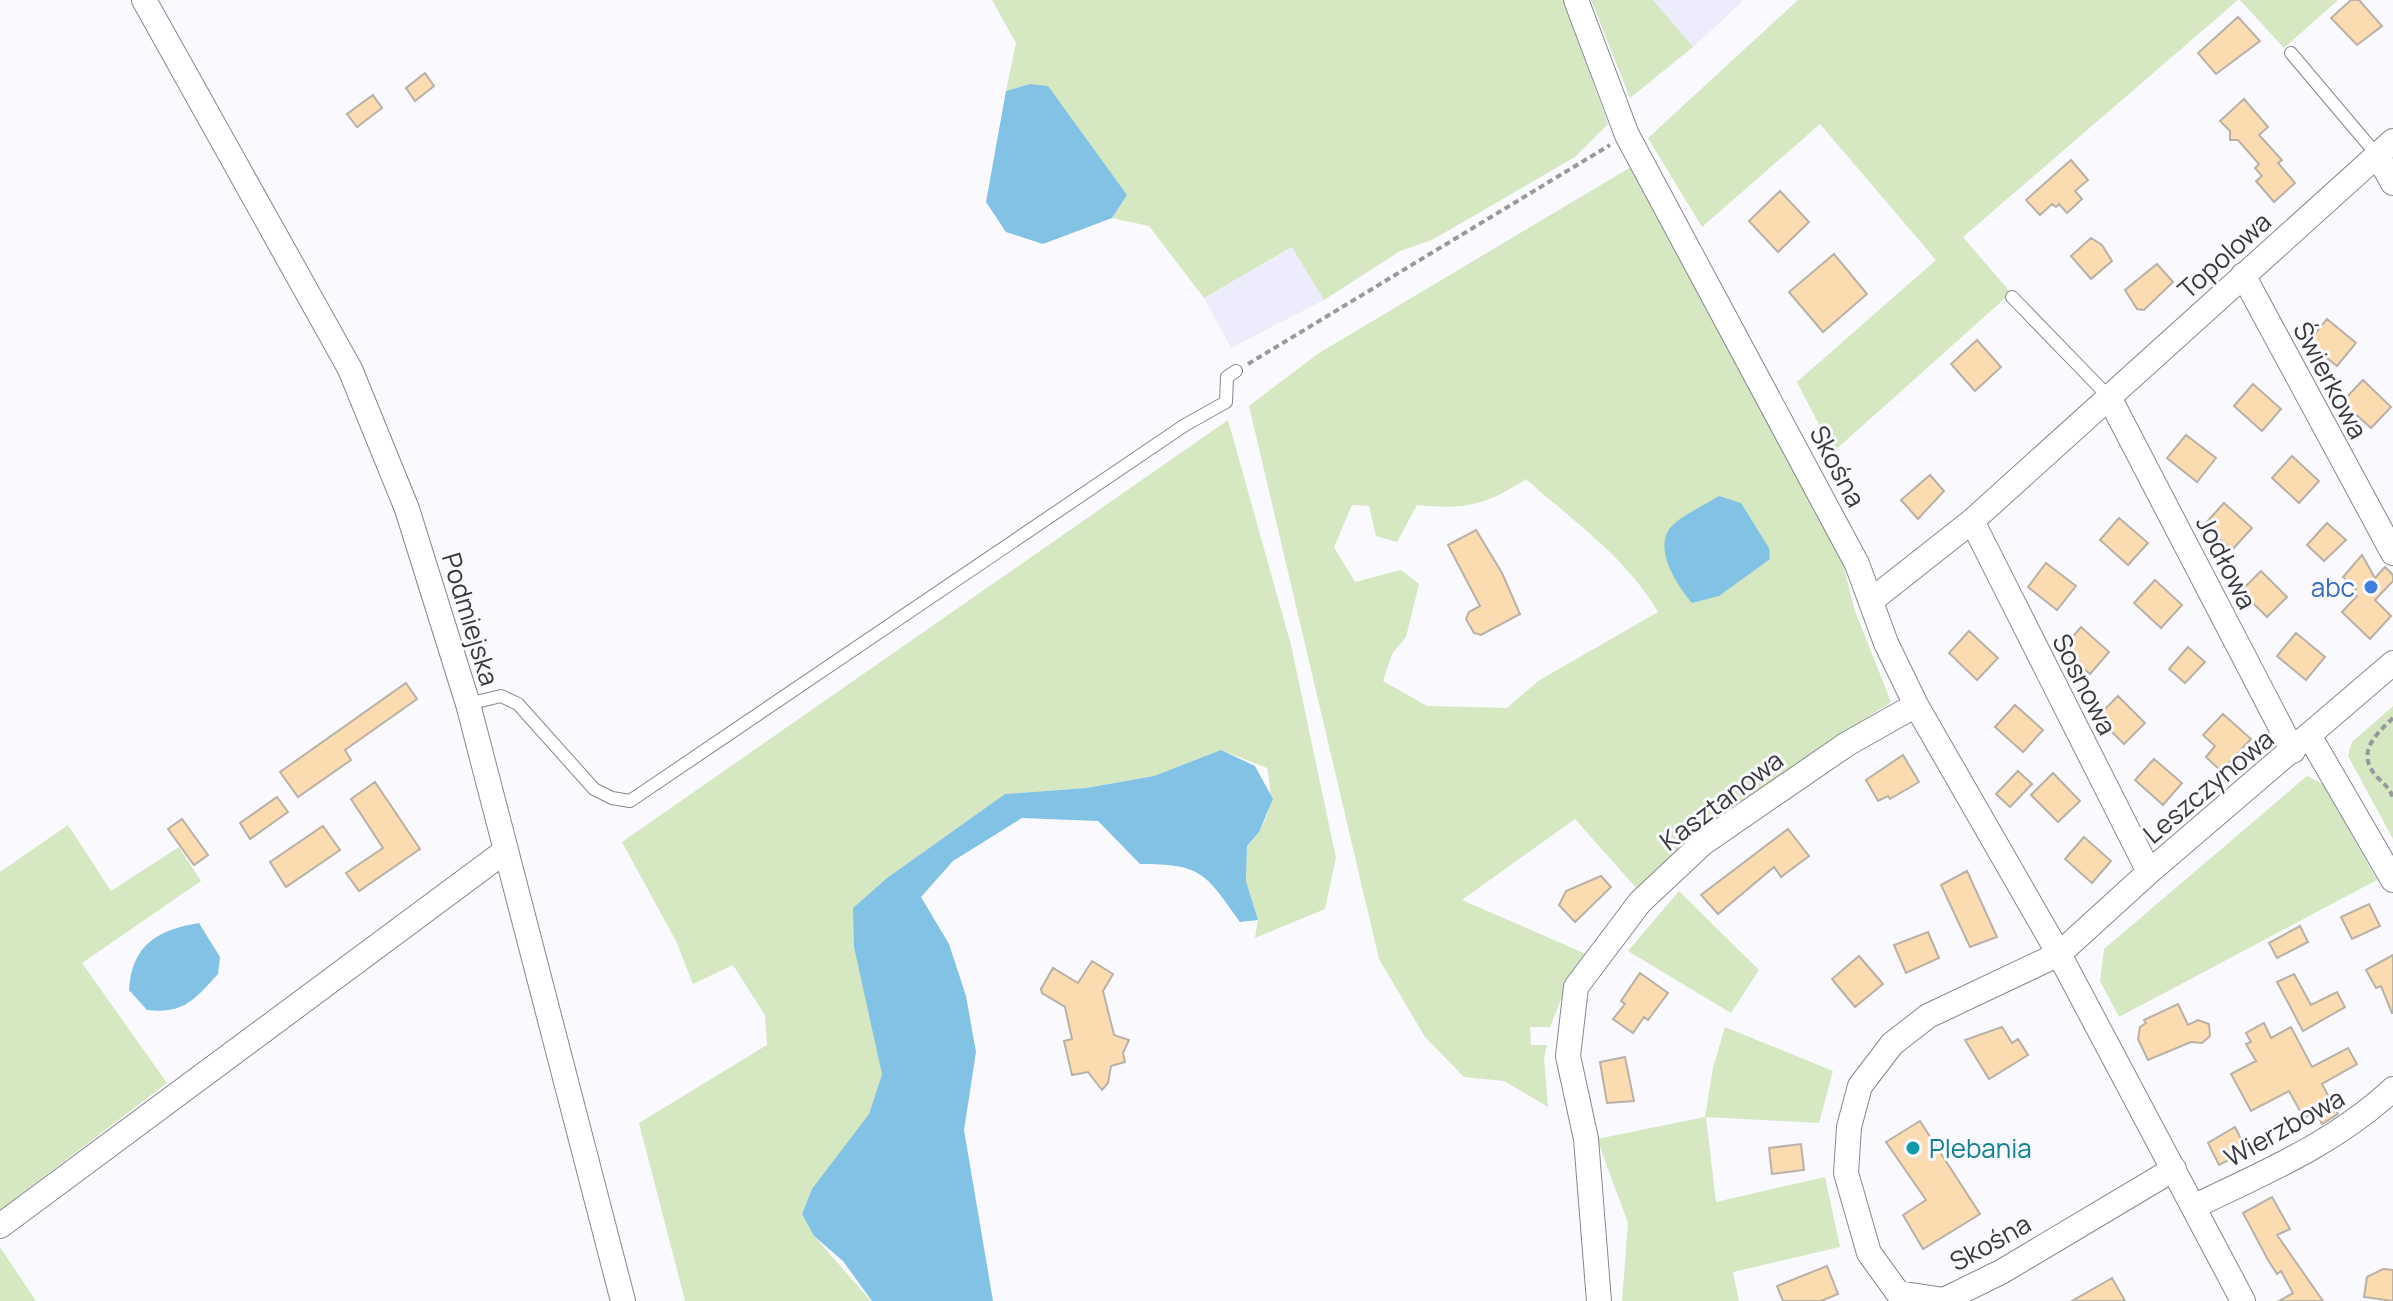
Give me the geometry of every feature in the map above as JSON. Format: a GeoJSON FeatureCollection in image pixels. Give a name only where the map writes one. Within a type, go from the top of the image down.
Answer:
{"type":"FeatureCollection","features":[{"type":"Feature","properties":{"kind":"street","name":"Podmiejska"},"geometry":{"type":"LineString","coordinates":[[144,0],[350,369],[407,509],[468,704],[623,1301]]}},
{"type":"Feature","properties":{"kind":"street","name":"Skośna"},"geometry":{"type":"LineString","coordinates":[[1576,0],[1627,135],[1761,379],[1857,564],[1886,643],[1916,705],[2059,954],[2243,1301]]}},
{"type":"Feature","properties":{"kind":"street"},"geometry":{"type":"LineString","coordinates":[[2385,148],[2393,183]]}},
{"type":"Feature","properties":{"kind":"street","name":"Topolowa"},"geometry":{"type":"LineString","coordinates":[[1872,600],[1972,521],[2385,148]]}},
{"type":"Feature","properties":{"kind":"street","name":"Świerkowa"},"geometry":{"type":"LineString","coordinates":[[2243,275],[2393,553]]}},
{"type":"Feature","properties":{"kind":"street","name":"Jodłowa"},"geometry":{"type":"LineString","coordinates":[[2110,399],[2302,744]]}},
{"type":"Feature","properties":{"kind":"street","name":"Sosnowa"},"geometry":{"type":"LineString","coordinates":[[1972,521],[2149,872]]}},
{"type":"Feature","properties":{"kind":"street","name":"Leszczynowa"},"geometry":{"type":"LineString","coordinates":[[2059,954],[2149,872],[2393,663]]}},
{"type":"Feature","properties":{"kind":"street","name":"Kasztanowa"},"geometry":{"type":"LineString","coordinates":[[1599,1301],[1586,1139],[1568,1056],[1576,987],[1640,902],[1703,843],[1847,744],[1916,705]]}},
{"type":"Feature","properties":{"kind":"street"},"geometry":{"type":"LineString","coordinates":[[2302,744],[2393,880]]}},
{"type":"Feature","properties":{"kind":"street"},"geometry":{"type":"LineString","coordinates":[[0,1226],[504,852]]}},
{"type":"Feature","properties":{"kind":"street","name":"Skośna"},"geometry":{"type":"LineString","coordinates":[[2059,954],[1928,1016],[1892,1044],[1860,1086],[1849,1127],[1846,1173],[1869,1253],[1898,1293],[1944,1300],[2001,1272],[2174,1169]]}},
{"type":"Feature","properties":{"kind":"street","name":"Wierzbowa"},"geometry":{"type":"LineString","coordinates":[[2195,1206],[2325,1143],[2360,1120],[2393,1089]]}},
{"type":"Feature","properties":{"kind":"lane"},"geometry":{"type":"LineString","coordinates":[[2291,53],[2385,148]]}},
{"type":"Feature","properties":{"kind":"lane"},"geometry":{"type":"LineString","coordinates":[[2012,297],[2110,399]]}},
{"type":"Feature","properties":{"kind":"lane"},"geometry":{"type":"LineString","coordinates":[[468,704],[501,696],[518,704],[594,789],[612,798],[630,801],[1185,425],[1226,402],[1227,377],[1236,371]]}},
{"type":"Feature","properties":{"kind":"path"},"geometry":{"type":"LineString","coordinates":[[1236,371],[1627,135]]}},
{"type":"Feature","properties":{"kind":"path"},"geometry":{"type":"LineString","coordinates":[[2393,718],[2371,738],[2366,750],[2368,765],[2390,790],[2393,800]]}},
{"type":"Feature","properties":{"kind":"shaded area"},"geometry":{"type":"Polygon","coordinates":[[[1653,0],[1741,0],[1743,1],[1693,47],[1653,0]]]}},
{"type":"Feature","properties":{"kind":"shaded area"},"geometry":{"type":"Polygon","coordinates":[[[1293,247],[1324,300],[1231,348],[1204,298],[1293,247]]]}},
{"type":"Feature","properties":{"kind":"green space"},"geometry":{"type":"Polygon","coordinates":[[[992,0],[1563,0],[1608,124],[1575,157],[1432,240],[1400,251],[1324,300],[1292,247],[1204,298],[1149,226],[1112,218],[1127,195],[1030,84],[1006,91],[1016,43],[992,0]]]}},
{"type":"Feature","properties":{"kind":"green space"},"geometry":{"type":"Polygon","coordinates":[[[1591,0],[1653,0],[1693,47],[1630,98],[1591,0]]]}},
{"type":"Feature","properties":{"kind":"green space"},"geometry":{"type":"Polygon","coordinates":[[[1798,0],[2238,0],[1963,237],[2011,293],[1833,452],[1797,382],[1936,260],[1820,124],[1702,227],[1648,138],[1798,0]]]}},
{"type":"Feature","properties":{"kind":"green space"},"geometry":{"type":"Polygon","coordinates":[[[2240,0],[2338,0],[2284,48],[2240,0]]]}},
{"type":"Feature","properties":{"kind":"green space"},"geometry":{"type":"Polygon","coordinates":[[[1631,167],[1837,541],[1855,611],[1891,702],[1750,795],[1638,890],[1575,819],[1462,900],[1586,954],[1570,977],[1550,1027],[1530,1027],[1531,1045],[1547,1045],[1544,1058],[1548,1107],[1504,1081],[1464,1077],[1425,1037],[1379,959],[1249,406],[1319,353],[1631,167]],[[1526,479],[1499,495],[1474,504],[1448,507],[1417,505],[1397,542],[1376,536],[1369,506],[1352,505],[1334,547],[1355,582],[1401,570],[1419,584],[1406,637],[1392,654],[1383,681],[1427,706],[1507,708],[1538,681],[1658,612],[1615,557],[1526,479]]]}},
{"type":"Feature","properties":{"kind":"green space"},"geometry":{"type":"Polygon","coordinates":[[[1228,420],[1291,645],[1336,858],[1325,909],[1255,938],[1258,920],[1246,881],[1247,846],[1269,810],[1267,768],[1221,750],[1154,776],[1086,788],[1005,794],[887,878],[853,908],[882,1074],[869,1114],[809,1197],[802,1214],[814,1236],[871,1301],[685,1301],[639,1123],[767,1045],[765,1015],[733,965],[693,984],[676,941],[622,842],[1228,420]]]}},
{"type":"Feature","properties":{"kind":"green space"},"geometry":{"type":"Polygon","coordinates":[[[2393,706],[2393,839],[2348,756],[2352,742],[2393,706]]]}},
{"type":"Feature","properties":{"kind":"green space"},"geometry":{"type":"Polygon","coordinates":[[[2307,776],[2323,784],[2377,880],[2119,1017],[2100,981],[2104,949],[2307,776]]]}},
{"type":"Feature","properties":{"kind":"green space"},"geometry":{"type":"Polygon","coordinates":[[[68,825],[111,891],[179,847],[201,881],[82,963],[167,1083],[0,1210],[0,872],[68,825]]]}},
{"type":"Feature","properties":{"kind":"green space"},"geometry":{"type":"Polygon","coordinates":[[[1679,891],[1759,970],[1731,1013],[1628,951],[1679,891]]]}},
{"type":"Feature","properties":{"kind":"green space"},"geometry":{"type":"Polygon","coordinates":[[[1725,1027],[1833,1071],[1819,1123],[1706,1117],[1716,1202],[1825,1177],[1840,1247],[1733,1272],[1739,1301],[1622,1301],[1628,1223],[1597,1139],[1705,1117],[1713,1068],[1725,1027]]]}},
{"type":"Feature","properties":{"kind":"green space"},"geometry":{"type":"Polygon","coordinates":[[[0,1247],[36,1301],[0,1301],[0,1247]]]}},
{"type":"Feature","properties":{"kind":"water"},"geometry":{"type":"Polygon","coordinates":[[[1030,84],[1048,86],[1127,195],[1112,218],[1043,244],[1006,232],[986,202],[1006,91],[1030,84]]]}},
{"type":"Feature","properties":{"kind":"water"},"geometry":{"type":"Polygon","coordinates":[[[1719,496],[1741,503],[1769,548],[1770,559],[1719,596],[1692,603],[1668,564],[1665,542],[1675,523],[1719,496]]]}},
{"type":"Feature","properties":{"kind":"water"},"geometry":{"type":"Polygon","coordinates":[[[1221,750],[1255,766],[1273,799],[1259,832],[1247,846],[1246,881],[1258,920],[1240,922],[1209,882],[1190,869],[1140,864],[1098,821],[1022,818],[953,861],[921,897],[949,944],[966,996],[976,1052],[964,1130],[993,1301],[872,1301],[843,1261],[814,1236],[802,1214],[812,1189],[869,1114],[882,1074],[854,947],[853,908],[887,878],[1005,794],[1086,788],[1154,776],[1221,750]]]}},
{"type":"Feature","properties":{"kind":"water"},"geometry":{"type":"Polygon","coordinates":[[[199,923],[220,957],[218,974],[187,1003],[170,1010],[147,1010],[129,990],[131,974],[141,951],[159,935],[199,923]]]}},
{"type":"Feature","properties":{"kind":"building"},"geometry":{"type":"Polygon","coordinates":[[[2351,0],[2359,0],[2382,26],[2357,45],[2331,18],[2351,0]]]}},
{"type":"Feature","properties":{"kind":"building"},"geometry":{"type":"Polygon","coordinates":[[[2238,17],[2260,41],[2216,74],[2198,53],[2238,17]]]}},
{"type":"Feature","properties":{"kind":"building"},"geometry":{"type":"Polygon","coordinates":[[[425,73],[434,86],[415,101],[406,88],[425,73]]]}},
{"type":"Feature","properties":{"kind":"building"},"geometry":{"type":"Polygon","coordinates":[[[373,95],[382,108],[357,127],[347,114],[373,95]]]}},
{"type":"Feature","properties":{"kind":"building"},"geometry":{"type":"Polygon","coordinates":[[[2244,99],[2268,127],[2259,135],[2282,160],[2278,163],[2295,183],[2274,202],[2256,181],[2262,176],[2255,168],[2259,164],[2238,140],[2230,140],[2230,131],[2220,121],[2244,99]]]}},
{"type":"Feature","properties":{"kind":"building"},"geometry":{"type":"Polygon","coordinates":[[[2071,160],[2088,180],[2075,191],[2082,199],[2067,213],[2059,204],[2056,207],[2052,204],[2040,215],[2026,200],[2071,160]]]}},
{"type":"Feature","properties":{"kind":"building"},"geometry":{"type":"Polygon","coordinates":[[[1780,191],[1809,222],[1778,252],[1749,221],[1780,191]]]}},
{"type":"Feature","properties":{"kind":"building"},"geometry":{"type":"Polygon","coordinates":[[[2091,238],[2102,245],[2112,261],[2091,279],[2071,256],[2091,238]]]}},
{"type":"Feature","properties":{"kind":"building"},"geometry":{"type":"Polygon","coordinates":[[[1834,254],[1867,294],[1823,332],[1789,292],[1834,254]]]}},
{"type":"Feature","properties":{"kind":"building"},"geometry":{"type":"Polygon","coordinates":[[[2157,264],[2173,282],[2144,310],[2137,309],[2125,290],[2157,264]]]}},
{"type":"Feature","properties":{"kind":"building"},"geometry":{"type":"Polygon","coordinates":[[[2327,319],[2356,343],[2337,366],[2308,343],[2327,319]]]}},
{"type":"Feature","properties":{"kind":"building"},"geometry":{"type":"Polygon","coordinates":[[[1977,340],[2001,367],[1975,391],[1951,364],[1977,340]]]}},
{"type":"Feature","properties":{"kind":"building"},"geometry":{"type":"Polygon","coordinates":[[[2363,380],[2391,407],[2371,428],[2342,402],[2363,380]]]}},
{"type":"Feature","properties":{"kind":"building"},"geometry":{"type":"Polygon","coordinates":[[[2253,384],[2281,409],[2262,431],[2234,406],[2253,384]]]}},
{"type":"Feature","properties":{"kind":"building"},"geometry":{"type":"Polygon","coordinates":[[[2186,435],[2216,458],[2197,482],[2167,458],[2186,435]]]}},
{"type":"Feature","properties":{"kind":"building"},"geometry":{"type":"Polygon","coordinates":[[[2292,456],[2319,481],[2299,503],[2272,478],[2292,456]]]}},
{"type":"Feature","properties":{"kind":"building"},"geometry":{"type":"Polygon","coordinates":[[[1930,475],[1944,491],[1918,519],[1901,500],[1930,475]]]}},
{"type":"Feature","properties":{"kind":"building"},"geometry":{"type":"Polygon","coordinates":[[[2224,503],[2252,528],[2232,550],[2204,525],[2224,503]]]}},
{"type":"Feature","properties":{"kind":"building"},"geometry":{"type":"Polygon","coordinates":[[[2119,518],[2148,543],[2128,565],[2100,540],[2119,518]]]}},
{"type":"Feature","properties":{"kind":"building"},"geometry":{"type":"Polygon","coordinates":[[[2327,523],[2346,540],[2324,561],[2307,545],[2327,523]]]}},
{"type":"Feature","properties":{"kind":"building"},"geometry":{"type":"Polygon","coordinates":[[[1476,530],[1502,573],[1520,614],[1481,635],[1474,633],[1466,619],[1469,612],[1480,606],[1448,545],[1476,530]]]}},
{"type":"Feature","properties":{"kind":"building"},"geometry":{"type":"Polygon","coordinates":[[[2362,555],[2375,578],[2385,567],[2393,575],[2393,581],[2375,600],[2391,616],[2370,639],[2342,612],[2357,596],[2353,592],[2356,589],[2343,577],[2362,555]]]}},
{"type":"Feature","properties":{"kind":"building"},"geometry":{"type":"Polygon","coordinates":[[[2046,563],[2076,586],[2057,610],[2028,587],[2046,563]]]}},
{"type":"Feature","properties":{"kind":"building"},"geometry":{"type":"Polygon","coordinates":[[[2261,571],[2287,597],[2267,617],[2241,591],[2261,571]]]}},
{"type":"Feature","properties":{"kind":"building"},"geometry":{"type":"Polygon","coordinates":[[[2155,580],[2182,605],[2161,628],[2134,603],[2155,580]]]}},
{"type":"Feature","properties":{"kind":"building"},"geometry":{"type":"Polygon","coordinates":[[[2081,627],[2109,652],[2090,674],[2062,649],[2081,627]]]}},
{"type":"Feature","properties":{"kind":"building"},"geometry":{"type":"Polygon","coordinates":[[[1969,631],[1998,658],[1977,680],[1949,653],[1969,631]]]}},
{"type":"Feature","properties":{"kind":"building"},"geometry":{"type":"Polygon","coordinates":[[[2296,633],[2325,657],[2306,680],[2277,656],[2296,633]]]}},
{"type":"Feature","properties":{"kind":"building"},"geometry":{"type":"Polygon","coordinates":[[[2188,647],[2205,662],[2185,683],[2169,669],[2188,647]]]}},
{"type":"Feature","properties":{"kind":"building"},"geometry":{"type":"Polygon","coordinates":[[[406,683],[417,699],[345,750],[351,760],[298,797],[280,772],[406,683]]]}},
{"type":"Feature","properties":{"kind":"building"},"geometry":{"type":"Polygon","coordinates":[[[2118,696],[2145,723],[2124,744],[2097,717],[2118,696]]]}},
{"type":"Feature","properties":{"kind":"building"},"geometry":{"type":"Polygon","coordinates":[[[2015,705],[2043,730],[2023,752],[1995,727],[2015,705]]]}},
{"type":"Feature","properties":{"kind":"building"},"geometry":{"type":"Polygon","coordinates":[[[2223,714],[2251,739],[2221,771],[2206,757],[2215,746],[2203,735],[2223,714]]]}},
{"type":"Feature","properties":{"kind":"building"},"geometry":{"type":"Polygon","coordinates":[[[1903,755],[1919,782],[1890,799],[1888,796],[1878,801],[1866,780],[1903,755]]]}},
{"type":"Feature","properties":{"kind":"building"},"geometry":{"type":"Polygon","coordinates":[[[2154,759],[2182,783],[2163,805],[2135,780],[2154,759]]]}},
{"type":"Feature","properties":{"kind":"building"},"geometry":{"type":"Polygon","coordinates":[[[2018,771],[2032,784],[2010,807],[1996,794],[2018,771]]]}},
{"type":"Feature","properties":{"kind":"building"},"geometry":{"type":"Polygon","coordinates":[[[2053,773],[2080,801],[2058,822],[2031,795],[2053,773]]]}},
{"type":"Feature","properties":{"kind":"building"},"geometry":{"type":"Polygon","coordinates":[[[375,782],[420,849],[359,891],[346,873],[383,848],[351,799],[375,782]]]}},
{"type":"Feature","properties":{"kind":"building"},"geometry":{"type":"Polygon","coordinates":[[[277,797],[288,812],[250,839],[240,823],[277,797]]]}},
{"type":"Feature","properties":{"kind":"building"},"geometry":{"type":"Polygon","coordinates":[[[182,819],[208,855],[194,865],[168,829],[182,819]]]}},
{"type":"Feature","properties":{"kind":"building"},"geometry":{"type":"Polygon","coordinates":[[[323,826],[340,850],[286,887],[270,862],[323,826]]]}},
{"type":"Feature","properties":{"kind":"building"},"geometry":{"type":"Polygon","coordinates":[[[1788,829],[1809,856],[1781,877],[1774,867],[1718,914],[1701,895],[1788,829]]]}},
{"type":"Feature","properties":{"kind":"building"},"geometry":{"type":"Polygon","coordinates":[[[2084,837],[2111,861],[2092,883],[2065,859],[2084,837]]]}},
{"type":"Feature","properties":{"kind":"building"},"geometry":{"type":"Polygon","coordinates":[[[1967,871],[1997,937],[1970,947],[1941,885],[1967,871]]]}},
{"type":"Feature","properties":{"kind":"building"},"geometry":{"type":"Polygon","coordinates":[[[1601,876],[1611,887],[1575,922],[1559,905],[1566,891],[1601,876]]]}},
{"type":"Feature","properties":{"kind":"building"},"geometry":{"type":"Polygon","coordinates":[[[2369,904],[2380,926],[2352,939],[2341,917],[2369,904]]]}},
{"type":"Feature","properties":{"kind":"building"},"geometry":{"type":"Polygon","coordinates":[[[2300,926],[2308,942],[2277,958],[2269,943],[2300,926]]]}},
{"type":"Feature","properties":{"kind":"building"},"geometry":{"type":"Polygon","coordinates":[[[1928,932],[1939,958],[1906,973],[1894,945],[1928,932]]]}},
{"type":"Feature","properties":{"kind":"building"},"geometry":{"type":"Polygon","coordinates":[[[2393,955],[2392,1013],[2381,986],[2376,988],[2366,970],[2393,955]]]}},
{"type":"Feature","properties":{"kind":"building"},"geometry":{"type":"Polygon","coordinates":[[[1859,956],[1883,984],[1855,1007],[1832,979],[1859,956]]]}},
{"type":"Feature","properties":{"kind":"building"},"geometry":{"type":"Polygon","coordinates":[[[1092,961],[1113,974],[1103,991],[1114,1035],[1129,1040],[1123,1053],[1125,1062],[1111,1066],[1108,1083],[1102,1090],[1088,1072],[1072,1075],[1064,1041],[1072,1039],[1065,1007],[1042,993],[1041,989],[1053,968],[1078,983],[1092,961]]]}},
{"type":"Feature","properties":{"kind":"building"},"geometry":{"type":"Polygon","coordinates":[[[1640,973],[1668,993],[1648,1020],[1644,1017],[1633,1033],[1613,1019],[1625,1004],[1621,1001],[1640,973]]]}},
{"type":"Feature","properties":{"kind":"building"},"geometry":{"type":"Polygon","coordinates":[[[2294,974],[2311,1005],[2337,992],[2345,1007],[2303,1031],[2277,982],[2294,974]]]}},
{"type":"Feature","properties":{"kind":"building"},"geometry":{"type":"Polygon","coordinates":[[[2178,1004],[2188,1025],[2198,1020],[2209,1024],[2210,1036],[2202,1043],[2191,1042],[2148,1060],[2138,1039],[2140,1027],[2146,1023],[2144,1020],[2178,1004]]]}},
{"type":"Feature","properties":{"kind":"building"},"geometry":{"type":"Polygon","coordinates":[[[2264,1023],[2271,1038],[2291,1027],[2312,1067],[2348,1048],[2357,1064],[2322,1084],[2338,1114],[2322,1124],[2316,1112],[2304,1118],[2289,1091],[2251,1111],[2231,1074],[2256,1061],[2246,1044],[2251,1042],[2246,1033],[2264,1023]]]}},
{"type":"Feature","properties":{"kind":"building"},"geometry":{"type":"Polygon","coordinates":[[[2002,1027],[2012,1043],[2018,1039],[2028,1055],[1989,1079],[1965,1040],[2002,1027]]]}},
{"type":"Feature","properties":{"kind":"building"},"geometry":{"type":"Polygon","coordinates":[[[1625,1057],[1634,1101],[1607,1103],[1600,1062],[1625,1057]]]}},
{"type":"Feature","properties":{"kind":"building"},"geometry":{"type":"Polygon","coordinates":[[[1920,1121],[1980,1214],[1923,1249],[1903,1215],[1926,1200],[1886,1142],[1920,1121]]]}},
{"type":"Feature","properties":{"kind":"building"},"geometry":{"type":"Polygon","coordinates":[[[2235,1127],[2247,1151],[2219,1165],[2208,1143],[2235,1127]]]}},
{"type":"Feature","properties":{"kind":"building"},"geometry":{"type":"Polygon","coordinates":[[[1801,1144],[1804,1170],[1772,1174],[1769,1148],[1801,1144]]]}},
{"type":"Feature","properties":{"kind":"building"},"geometry":{"type":"Polygon","coordinates":[[[2272,1197],[2290,1229],[2277,1235],[2323,1301],[2279,1301],[2293,1293],[2281,1271],[2277,1274],[2268,1260],[2243,1213],[2272,1197]]]}},
{"type":"Feature","properties":{"kind":"building"},"geometry":{"type":"Polygon","coordinates":[[[1827,1266],[1838,1294],[1821,1301],[1783,1301],[1777,1286],[1827,1266]]]}},
{"type":"Feature","properties":{"kind":"building"},"geometry":{"type":"Polygon","coordinates":[[[2383,1269],[2393,1270],[2393,1301],[2364,1297],[2367,1277],[2383,1269]]]}},
{"type":"Feature","properties":{"kind":"building"},"geometry":{"type":"Polygon","coordinates":[[[2112,1278],[2125,1301],[2072,1301],[2112,1278]]]}},
{"type":"Feature","properties":{"kind":"place","name":"abc"},"geometry":{"type":"Point","coordinates":[2371,587]}},
{"type":"Feature","properties":{"kind":"place","name":"Plebania"},"geometry":{"type":"Point","coordinates":[1913,1148]}}]}
